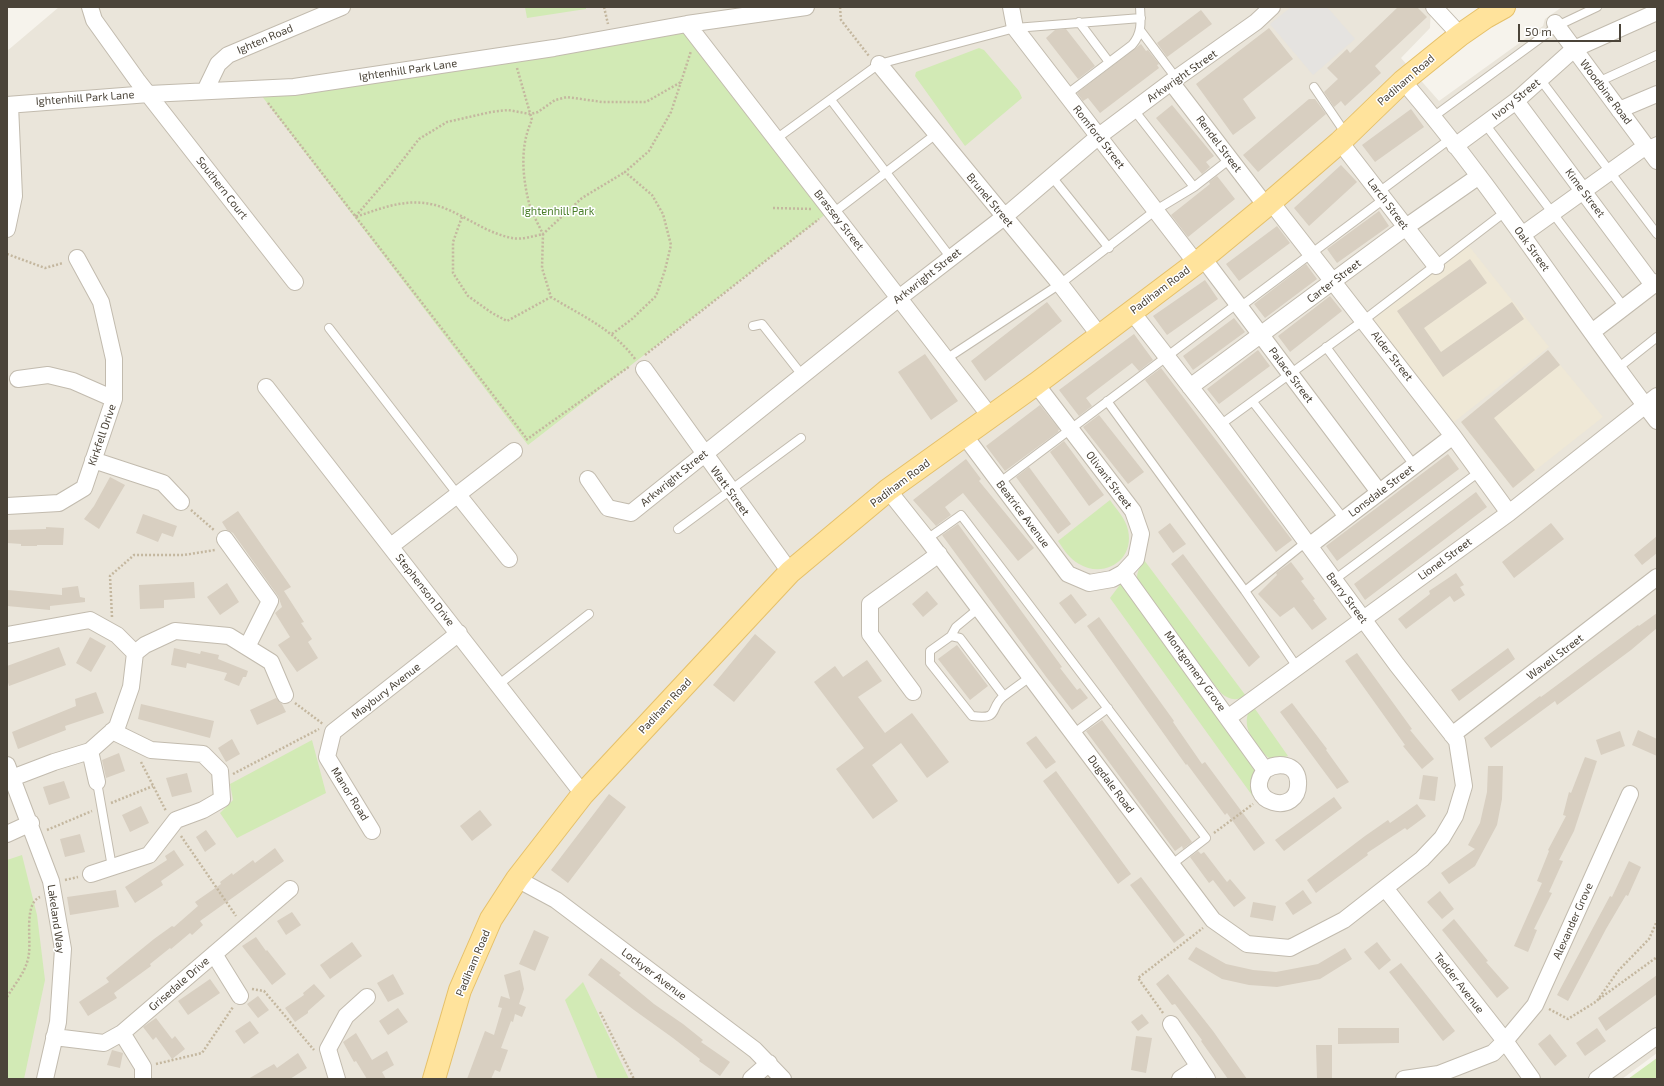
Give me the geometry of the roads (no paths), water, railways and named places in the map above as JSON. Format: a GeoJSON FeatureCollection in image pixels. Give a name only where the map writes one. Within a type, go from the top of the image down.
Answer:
{"type":"FeatureCollection","features":[{"type":"Feature","properties":{"kind":"main road","name":"Padiham Road"},"geometry":{"type":"LineString","coordinates":[[434,1079],[460,990],[491,919],[517,879],[582,794],[790,572],[888,490],[1036,384],[1199,260],[1269,204],[1343,138],[1403,81],[1460,35],[1486,17],[1504,7]]}},
{"type":"Feature","properties":{"kind":"street","name":"Southern Court"},"geometry":{"type":"LineString","coordinates":[[90,7],[92,16],[98,27],[136,80],[149,94],[295,282]]}},
{"type":"Feature","properties":{"kind":"street","name":"Ighten Road"},"geometry":{"type":"LineString","coordinates":[[205,91],[218,64],[228,55],[342,7]]}},
{"type":"Feature","properties":{"kind":"street","name":"Ightenhill Park Lane"},"geometry":{"type":"LineString","coordinates":[[8,105],[149,94],[294,87],[513,54],[692,30],[806,7]]}},
{"type":"Feature","properties":{"kind":"street","name":"Romford Street"},"geometry":{"type":"LineString","coordinates":[[1011,7],[1015,28],[1156,210],[1199,260]]}},
{"type":"Feature","properties":{"kind":"street","name":"Arkwright Street"},"geometry":{"type":"LineString","coordinates":[[588,479],[608,508],[631,513],[899,298],[1004,217],[1099,136],[1174,80],[1256,22],[1272,7]]}},
{"type":"Feature","properties":{"kind":"street"},"geometry":{"type":"LineString","coordinates":[[1434,7],[1460,35]]}},
{"type":"Feature","properties":{"kind":"street","name":"Ivory Street"},"geometry":{"type":"LineString","coordinates":[[1453,142],[1485,124],[1516,101],[1574,49],[1657,12]]}},
{"type":"Feature","properties":{"kind":"street","name":"Woodbine Road"},"geometry":{"type":"LineString","coordinates":[[1556,24],[1618,110],[1652,143],[1657,161]]}},
{"type":"Feature","properties":{"kind":"street","name":"Brassey Street"},"geometry":{"type":"LineString","coordinates":[[692,30],[990,416]]}},
{"type":"Feature","properties":{"kind":"street","name":"Brunel Street"},"geometry":{"type":"LineString","coordinates":[[878,65],[1060,284],[1100,336]]}},
{"type":"Feature","properties":{"kind":"street","name":"Rendel Street"},"geometry":{"type":"LineString","coordinates":[[1174,80],[1230,159],[1269,204]]}},
{"type":"Feature","properties":{"kind":"street","name":"Oak Street"},"geometry":{"type":"LineString","coordinates":[[1403,81],[1479,176],[1618,368],[1651,401],[1657,421]]}},
{"type":"Feature","properties":{"kind":"street"},"geometry":{"type":"LineString","coordinates":[[1618,110],[1657,94]]}},
{"type":"Feature","properties":{"kind":"street","name":"Kime Street"},"geometry":{"type":"LineString","coordinates":[[1516,101],[1655,284]]}},
{"type":"Feature","properties":{"kind":"street"},"geometry":{"type":"LineString","coordinates":[[7,229],[14,196],[8,105]]}},
{"type":"Feature","properties":{"kind":"street","name":"Larch Street"},"geometry":{"type":"LineString","coordinates":[[1343,138],[1381,195],[1436,266]]}},
{"type":"Feature","properties":{"kind":"street"},"geometry":{"type":"LineString","coordinates":[[1522,235],[1652,143]]}},
{"type":"Feature","properties":{"kind":"street","name":"Carter Street"},"geometry":{"type":"LineString","coordinates":[[1190,387],[1406,227],[1479,176]]}},
{"type":"Feature","properties":{"kind":"street","name":"Alder Street"},"geometry":{"type":"LineString","coordinates":[[1269,204],[1334,281],[1453,436],[1509,513]]}},
{"type":"Feature","properties":{"kind":"street","name":"Kirkfell Drive"},"geometry":{"type":"LineString","coordinates":[[7,506],[59,503],[84,488],[114,399],[114,359],[101,302],[77,258]]}},
{"type":"Feature","properties":{"kind":"street","name":"Palace Street"},"geometry":{"type":"LineString","coordinates":[[1199,260],[1239,305],[1379,492]]}},
{"type":"Feature","properties":{"kind":"street"},"geometry":{"type":"LineString","coordinates":[[1592,332],[1655,284]]}},
{"type":"Feature","properties":{"kind":"street","name":"Barry Street"},"geometry":{"type":"LineString","coordinates":[[1132,312],[1220,425],[1334,580],[1457,741],[1464,786],[1455,816],[1442,838],[1422,859],[1385,888]]}},
{"type":"Feature","properties":{"kind":"street","name":"Watt Street"},"geometry":{"type":"LineString","coordinates":[[640,365],[790,572]]}},
{"type":"Feature","properties":{"kind":"street"},"geometry":{"type":"LineString","coordinates":[[18,378],[48,375],[73,381],[114,399]]}},
{"type":"Feature","properties":{"kind":"street","name":"Olivant Street"},"geometry":{"type":"LineString","coordinates":[[1036,384],[1133,512],[1141,534],[1136,559],[1124,573]]}},
{"type":"Feature","properties":{"kind":"street","name":"Stephenson Drive"},"geometry":{"type":"LineString","coordinates":[[266,387],[459,633],[582,794]]}},
{"type":"Feature","properties":{"kind":"street","name":"Lionel Street"},"geometry":{"type":"LineString","coordinates":[[1229,717],[1509,513],[1651,401]]}},
{"type":"Feature","properties":{"kind":"street","name":"Beatrice Avenue"},"geometry":{"type":"LineString","coordinates":[[964,435],[1068,574],[1089,583],[1112,579],[1124,573]]}},
{"type":"Feature","properties":{"kind":"street","name":"Lonsdale Street"},"geometry":{"type":"LineString","coordinates":[[1308,544],[1344,519],[1453,436]]}},
{"type":"Feature","properties":{"kind":"street"},"geometry":{"type":"LineString","coordinates":[[391,546],[514,451]]}},
{"type":"Feature","properties":{"kind":"street"},"geometry":{"type":"LineString","coordinates":[[93,460],[163,483],[181,502]]}},
{"type":"Feature","properties":{"kind":"street","name":"Dugdale Road"},"geometry":{"type":"LineString","coordinates":[[888,490],[939,554],[1213,920],[1247,944],[1290,948],[1344,920],[1385,888]]}},
{"type":"Feature","properties":{"kind":"street"},"geometry":{"type":"LineString","coordinates":[[458,495],[509,559]]}},
{"type":"Feature","properties":{"kind":"street"},"geometry":{"type":"LineString","coordinates":[[228,543],[270,601],[247,647]]}},
{"type":"Feature","properties":{"kind":"street"},"geometry":{"type":"LineString","coordinates":[[913,692],[870,634],[870,604],[939,554]]}},
{"type":"Feature","properties":{"kind":"street","name":"Montgomery Grove"},"geometry":{"type":"LineString","coordinates":[[1124,573],[1229,717],[1265,770]]}},
{"type":"Feature","properties":{"kind":"street","name":"Wavell Street"},"geometry":{"type":"LineString","coordinates":[[1452,735],[1657,577]]}},
{"type":"Feature","properties":{"kind":"street"},"geometry":{"type":"LineString","coordinates":[[7,635],[90,620],[113,632],[134,653]]}},
{"type":"Feature","properties":{"kind":"street"},"geometry":{"type":"LineString","coordinates":[[10,771],[54,762],[90,751],[117,727],[131,687],[134,653],[145,645],[175,631],[229,636],[271,662],[285,695]]}},
{"type":"Feature","properties":{"kind":"street","name":"Maybury Avenue"},"geometry":{"type":"LineString","coordinates":[[327,758],[333,732],[459,633]]}},
{"type":"Feature","properties":{"kind":"street"},"geometry":{"type":"LineString","coordinates":[[91,874],[149,855],[176,820],[203,810],[222,799],[220,771],[203,754],[151,750],[112,732]]}},
{"type":"Feature","properties":{"kind":"street"},"geometry":{"type":"LineString","coordinates":[[90,751],[97,782]]}},
{"type":"Feature","properties":{"kind":"street","name":"Manor Road"},"geometry":{"type":"LineString","coordinates":[[327,758],[372,831]]}},
{"type":"Feature","properties":{"kind":"street"},"geometry":{"type":"LineString","coordinates":[[1280,764],[1291,768],[1298,778],[1298,788],[1295,796],[1287,802],[1277,804],[1271,802],[1264,796],[1260,790],[1259,783],[1261,775],[1265,770],[1272,765],[1280,764]]}},
{"type":"Feature","properties":{"kind":"street","name":"Lakeland Way"},"geometry":{"type":"LineString","coordinates":[[10,771],[31,823],[52,888],[63,949],[58,1022],[45,1079]]}},
{"type":"Feature","properties":{"kind":"street","name":"Alexander Grove"},"geometry":{"type":"LineString","coordinates":[[1404,1079],[1439,1074],[1493,1053],[1505,1041],[1536,1002],[1630,794]]}},
{"type":"Feature","properties":{"kind":"street"},"geometry":{"type":"LineString","coordinates":[[7,834],[31,823]]}},
{"type":"Feature","properties":{"kind":"street","name":"Lockyer Avenue"},"geometry":{"type":"LineString","coordinates":[[517,879],[556,900],[756,1050],[783,1079]]}},
{"type":"Feature","properties":{"kind":"street","name":"Tedder Avenue"},"geometry":{"type":"LineString","coordinates":[[1385,888],[1505,1041],[1532,1079]]}},
{"type":"Feature","properties":{"kind":"street","name":"Grisedale Drive"},"geometry":{"type":"LineString","coordinates":[[54,1037],[104,1043],[122,1032],[290,889]]}},
{"type":"Feature","properties":{"kind":"street"},"geometry":{"type":"LineString","coordinates":[[214,954],[236,991]]}},
{"type":"Feature","properties":{"kind":"street"},"geometry":{"type":"LineString","coordinates":[[337,1079],[328,1049],[346,1016],[367,997]]}},
{"type":"Feature","properties":{"kind":"street"},"geometry":{"type":"LineString","coordinates":[[1171,1024],[1202,1073],[1180,1079]]}},
{"type":"Feature","properties":{"kind":"street"},"geometry":{"type":"LineString","coordinates":[[122,1032],[143,1073]]}},
{"type":"Feature","properties":{"kind":"street"},"geometry":{"type":"LineString","coordinates":[[1597,1079],[1657,1036]]}},
{"type":"Feature","properties":{"kind":"street"},"geometry":{"type":"LineString","coordinates":[[751,1079],[769,1063]]}},
{"type":"Feature","properties":{"kind":"lane"},"geometry":{"type":"LineString","coordinates":[[1066,95],[1132,45],[1138,38],[1141,18],[1140,7]]}},
{"type":"Feature","properties":{"kind":"lane"},"geometry":{"type":"LineString","coordinates":[[1433,117],[1556,24],[1597,7]]}},
{"type":"Feature","properties":{"kind":"lane"},"geometry":{"type":"LineString","coordinates":[[776,139],[878,65],[1015,28],[1141,18]]}},
{"type":"Feature","properties":{"kind":"lane"},"geometry":{"type":"LineString","coordinates":[[1079,22],[1109,62]]}},
{"type":"Feature","properties":{"kind":"lane"},"geometry":{"type":"LineString","coordinates":[[1140,30],[1174,80]]}},
{"type":"Feature","properties":{"kind":"lane"},"geometry":{"type":"LineString","coordinates":[[1598,82],[1657,55]]}},
{"type":"Feature","properties":{"kind":"lane"},"geometry":{"type":"LineString","coordinates":[[1540,79],[1657,234]]}},
{"type":"Feature","properties":{"kind":"lane"},"geometry":{"type":"LineString","coordinates":[[1314,87],[1343,138]]}},
{"type":"Feature","properties":{"kind":"lane"},"geometry":{"type":"LineString","coordinates":[[831,100],[951,258]]}},
{"type":"Feature","properties":{"kind":"lane"},"geometry":{"type":"LineString","coordinates":[[1134,110],[1194,187]]}},
{"type":"Feature","properties":{"kind":"lane"},"geometry":{"type":"LineString","coordinates":[[1485,124],[1554,212],[1624,307]]}},
{"type":"Feature","properties":{"kind":"lane"},"geometry":{"type":"LineString","coordinates":[[832,212],[936,134]]}},
{"type":"Feature","properties":{"kind":"lane"},"geometry":{"type":"LineString","coordinates":[[999,483],[1108,400],[1311,252],[1381,195],[1453,142]]}},
{"type":"Feature","properties":{"kind":"lane"},"geometry":{"type":"LineString","coordinates":[[946,359],[1060,284],[1109,248],[1156,210],[1194,187],[1230,159]]}},
{"type":"Feature","properties":{"kind":"lane"},"geometry":{"type":"LineString","coordinates":[[1052,177],[1109,248]]}},
{"type":"Feature","properties":{"kind":"lane"},"geometry":{"type":"LineString","coordinates":[[1220,425],[1364,320],[1505,212]]}},
{"type":"Feature","properties":{"kind":"lane"},"geometry":{"type":"LineString","coordinates":[[753,326],[762,324],[802,375]]}},
{"type":"Feature","properties":{"kind":"lane"},"geometry":{"type":"LineString","coordinates":[[329,328],[458,495]]}},
{"type":"Feature","properties":{"kind":"lane"},"geometry":{"type":"LineString","coordinates":[[1618,368],[1657,337]]}},
{"type":"Feature","properties":{"kind":"lane"},"geometry":{"type":"LineString","coordinates":[[1326,347],[1414,465]]}},
{"type":"Feature","properties":{"kind":"lane"},"geometry":{"type":"LineString","coordinates":[[1108,400],[1155,470],[1245,591],[1296,667]]}},
{"type":"Feature","properties":{"kind":"lane"},"geometry":{"type":"LineString","coordinates":[[1253,402],[1344,519]]}},
{"type":"Feature","properties":{"kind":"lane"},"geometry":{"type":"LineString","coordinates":[[678,529],[731,492],[801,438]]}},
{"type":"Feature","properties":{"kind":"lane"},"geometry":{"type":"LineString","coordinates":[[1334,580],[1479,472]]}},
{"type":"Feature","properties":{"kind":"lane"},"geometry":{"type":"LineString","coordinates":[[927,539],[962,515],[1206,838],[1171,865]]}},
{"type":"Feature","properties":{"kind":"lane"},"geometry":{"type":"LineString","coordinates":[[1245,591],[1308,544]]}},
{"type":"Feature","properties":{"kind":"lane"},"geometry":{"type":"LineString","coordinates":[[979,608],[956,628],[952,636],[930,651],[930,663],[972,716],[985,718],[992,714],[1004,696],[1030,677]]}},
{"type":"Feature","properties":{"kind":"lane"},"geometry":{"type":"LineString","coordinates":[[498,684],[589,614]]}},
{"type":"Feature","properties":{"kind":"lane"},"geometry":{"type":"LineString","coordinates":[[952,636],[960,638],[1004,696]]}},
{"type":"Feature","properties":{"kind":"lane"},"geometry":{"type":"LineString","coordinates":[[1073,734],[1108,708]]}},
{"type":"Feature","properties":{"kind":"lane"},"geometry":{"type":"LineString","coordinates":[[97,782],[112,867]]}},
{"type":"Feature","properties":{"kind":"park label","name":"Ightenhill Park"},"geometry":{"type":"Point","coordinates":[558,211]}}]}
